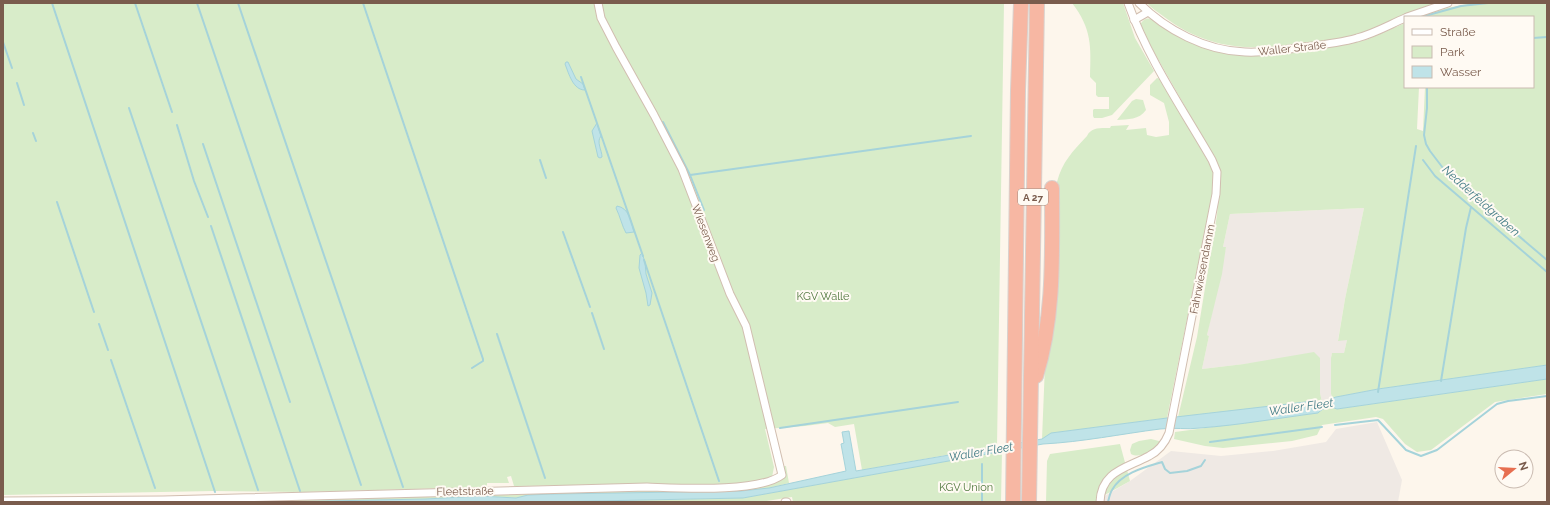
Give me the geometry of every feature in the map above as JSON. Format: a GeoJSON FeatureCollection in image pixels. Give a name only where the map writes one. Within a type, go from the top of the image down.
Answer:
{"type":"FeatureCollection","features":[{"type":"Feature","properties":{"kind":"highway","name":"A 27"},"geometry":{"type":"LineString","coordinates":[[1013,502],[1018,90],[1021,3]]}},
{"type":"Feature","properties":{"kind":"highway","name":"A 27"},"geometry":{"type":"LineString","coordinates":[[1029,502],[1037,3]]}},
{"type":"Feature","properties":{"kind":"highway"},"geometry":{"type":"LineString","coordinates":[[1030,392],[1040,362],[1052,293],[1052,188]]}},
{"type":"Feature","properties":{"kind":"street","name":"Wiesenweg"},"geometry":{"type":"LineString","coordinates":[[598,3],[602,18],[616,47],[682,169],[730,294],[746,326],[782,475]]}},
{"type":"Feature","properties":{"kind":"street","name":"Fahrwiesendamm"},"geometry":{"type":"LineString","coordinates":[[1100,502],[1100,495],[1106,481],[1116,472],[1158,450],[1170,433],[1216,194],[1216,172],[1212,160],[1159,70],[1134,20],[1128,3]]}},
{"type":"Feature","properties":{"kind":"street","name":"Waller Straße"},"geometry":{"type":"LineString","coordinates":[[1139,3],[1148,12],[1182,35],[1208,46],[1243,52],[1271,52],[1344,42],[1359,38],[1404,18]]}},
{"type":"Feature","properties":{"kind":"street","name":"Waller Straße"},"geometry":{"type":"LineString","coordinates":[[1409,16],[1448,3]]}},
{"type":"Feature","properties":{"kind":"street"},"geometry":{"type":"LineString","coordinates":[[1134,20],[1148,12]]}},
{"type":"Feature","properties":{"kind":"street","name":"Fleetstraße"},"geometry":{"type":"LineString","coordinates":[[3,501],[163,500],[647,487],[723,488],[773,481],[782,475]]}},
{"type":"Feature","properties":{"kind":"shaded area"},"geometry":{"type":"Polygon","coordinates":[[[1364,208],[1338,340],[1347,340],[1344,353],[1332,353],[1331,358],[1331,394],[1333,399],[1322,402],[1320,393],[1320,358],[1202,369],[1209,336],[1207,335],[1226,247],[1223,247],[1230,214],[1364,208]]]}},
{"type":"Feature","properties":{"kind":"shaded area"},"geometry":{"type":"Polygon","coordinates":[[[1377,422],[1402,480],[1398,502],[1103,502],[1103,497],[1130,481],[1171,451],[1221,456],[1273,451],[1326,442],[1336,429],[1377,422]]]}},
{"type":"Feature","properties":{"kind":"green space","name":"KGV Walle"},"geometry":{"type":"Polygon","coordinates":[[[3,3],[1004,3],[997,446],[862,470],[854,424],[835,427],[828,423],[765,429],[774,467],[772,477],[737,483],[701,485],[630,484],[514,486],[511,476],[507,477],[509,483],[487,483],[487,487],[304,492],[213,491],[3,495],[3,3]]]}},
{"type":"Feature","properties":{"kind":"green space"},"geometry":{"type":"Polygon","coordinates":[[[1072,3],[1123,3],[1135,38],[1154,71],[1112,115],[1102,118],[1094,118],[1093,116],[1094,109],[1109,109],[1109,97],[1098,97],[1096,95],[1096,83],[1090,77],[1090,47],[1087,30],[1079,12],[1072,3]]]}},
{"type":"Feature","properties":{"kind":"green space"},"geometry":{"type":"Polygon","coordinates":[[[1147,3],[1437,3],[1355,35],[1334,40],[1268,47],[1232,46],[1214,42],[1180,28],[1150,7],[1147,3]]]}},
{"type":"Feature","properties":{"kind":"green space"},"geometry":{"type":"Polygon","coordinates":[[[1473,3],[1547,3],[1547,365],[1378,389],[1336,397],[1333,399],[1331,394],[1331,358],[1332,353],[1344,353],[1347,340],[1338,341],[1364,208],[1230,214],[1223,247],[1226,247],[1222,274],[1207,335],[1209,336],[1202,369],[1244,364],[1314,352],[1320,358],[1320,393],[1322,402],[1314,401],[1178,417],[1197,337],[1217,215],[1219,166],[1146,38],[1140,25],[1141,23],[1146,19],[1154,19],[1227,53],[1251,56],[1293,53],[1366,40],[1404,23],[1404,88],[1419,88],[1417,129],[1423,131],[1425,88],[1534,88],[1534,16],[1421,16],[1447,8],[1473,3]]]}},
{"type":"Feature","properties":{"kind":"green space"},"geometry":{"type":"Polygon","coordinates":[[[1157,78],[1161,79],[1213,167],[1214,186],[1167,418],[1052,433],[1042,439],[1045,365],[1056,269],[1057,182],[1059,175],[1069,157],[1091,131],[1100,128],[1110,128],[1111,126],[1129,125],[1126,130],[1146,128],[1147,135],[1156,137],[1169,135],[1169,122],[1164,103],[1150,95],[1150,85],[1157,78]]]}},
{"type":"Feature","properties":{"kind":"green space"},"geometry":{"type":"Polygon","coordinates":[[[1136,99],[1143,100],[1146,110],[1140,116],[1117,120],[1132,101],[1136,99]]]}},
{"type":"Feature","properties":{"kind":"green space"},"geometry":{"type":"Polygon","coordinates":[[[1547,379],[1547,394],[1495,402],[1431,450],[1417,452],[1405,444],[1383,419],[1376,417],[1322,425],[1317,435],[1292,441],[1223,448],[1205,446],[1174,439],[1175,432],[1318,413],[1327,408],[1337,409],[1547,379]]]}},
{"type":"Feature","properties":{"kind":"green space"},"geometry":{"type":"Polygon","coordinates":[[[1151,439],[1160,442],[1158,446],[1138,456],[1131,454],[1130,450],[1132,444],[1151,439]]]}},
{"type":"Feature","properties":{"kind":"green space"},"geometry":{"type":"Polygon","coordinates":[[[1120,444],[1130,481],[1103,496],[1103,502],[1046,502],[1047,461],[1050,454],[1120,444]]]}},
{"type":"Feature","properties":{"kind":"green space","name":"KGV Union"},"geometry":{"type":"Polygon","coordinates":[[[1002,451],[1001,502],[793,502],[792,497],[760,502],[545,502],[743,498],[1002,451]]]}},
{"type":"Feature","properties":{"kind":"green space"},"geometry":{"type":"Polygon","coordinates":[[[782,466],[786,466],[789,483],[769,488],[741,491],[554,494],[528,495],[516,498],[480,496],[426,499],[276,502],[102,502],[757,486],[773,483],[779,480],[782,466]]]}},
{"type":"Feature","properties":{"kind":"water"},"geometry":{"type":"Polygon","coordinates":[[[568,62],[576,79],[583,84],[585,90],[574,84],[565,64],[568,62]]]}},
{"type":"Feature","properties":{"kind":"water"},"geometry":{"type":"Polygon","coordinates":[[[597,123],[601,136],[599,143],[602,157],[600,158],[598,157],[592,131],[597,123]]]}},
{"type":"Feature","properties":{"kind":"water"},"geometry":{"type":"Polygon","coordinates":[[[617,206],[621,207],[627,212],[634,232],[626,233],[616,208],[617,206]]]}},
{"type":"Feature","properties":{"kind":"water"},"geometry":{"type":"Polygon","coordinates":[[[642,253],[645,262],[646,274],[652,293],[650,305],[648,306],[639,268],[640,255],[642,253]]]}},
{"type":"Feature","properties":{"kind":"water","name":"Waller Fleet"},"geometry":{"type":"Polygon","coordinates":[[[1547,365],[1547,379],[1337,409],[1327,408],[1318,413],[1245,423],[1195,429],[1160,429],[1087,440],[1043,444],[743,498],[545,502],[276,502],[426,499],[480,496],[516,498],[528,495],[741,491],[769,488],[846,471],[841,444],[844,443],[842,432],[849,431],[856,471],[1042,439],[1051,433],[1314,401],[1322,402],[1336,397],[1378,389],[1547,365]]]}},
{"type":"Feature","properties":{"kind":"waterway"},"geometry":{"type":"LineString","coordinates":[[52,3],[215,492]]}},
{"type":"Feature","properties":{"kind":"waterway"},"geometry":{"type":"LineString","coordinates":[[135,3],[172,112]]}},
{"type":"Feature","properties":{"kind":"waterway"},"geometry":{"type":"LineString","coordinates":[[197,3],[361,485]]}},
{"type":"Feature","properties":{"kind":"waterway"},"geometry":{"type":"LineString","coordinates":[[238,3],[403,487]]}},
{"type":"Feature","properties":{"kind":"waterway"},"geometry":{"type":"LineString","coordinates":[[363,3],[483,359],[483,361],[472,368]]}},
{"type":"Feature","properties":{"kind":"waterway","name":"Nedderfeldgraben"},"geometry":{"type":"LineString","coordinates":[[1425,16],[1461,6],[1488,3]]}},
{"type":"Feature","properties":{"kind":"waterway"},"geometry":{"type":"LineString","coordinates":[[1534,38],[1547,37]]}},
{"type":"Feature","properties":{"kind":"waterway"},"geometry":{"type":"LineString","coordinates":[[3,42],[12,68]]}},
{"type":"Feature","properties":{"kind":"waterway"},"geometry":{"type":"LineString","coordinates":[[581,77],[643,256]]}},
{"type":"Feature","properties":{"kind":"waterway"},"geometry":{"type":"LineString","coordinates":[[17,83],[24,105]]}},
{"type":"Feature","properties":{"kind":"waterway","name":"Nedderfeldgraben"},"geometry":{"type":"LineString","coordinates":[[1427,88],[1427,108],[1424,135],[1426,144],[1430,151],[1446,172],[1467,192],[1547,260]]}},
{"type":"Feature","properties":{"kind":"waterway"},"geometry":{"type":"LineString","coordinates":[[129,108],[258,490]]}},
{"type":"Feature","properties":{"kind":"waterway"},"geometry":{"type":"LineString","coordinates":[[663,122],[690,175],[704,210]]}},
{"type":"Feature","properties":{"kind":"waterway"},"geometry":{"type":"LineString","coordinates":[[177,125],[194,181],[208,217]]}},
{"type":"Feature","properties":{"kind":"waterway"},"geometry":{"type":"LineString","coordinates":[[33,133],[36,141]]}},
{"type":"Feature","properties":{"kind":"waterway"},"geometry":{"type":"LineString","coordinates":[[690,175],[971,136]]}},
{"type":"Feature","properties":{"kind":"waterway"},"geometry":{"type":"LineString","coordinates":[[203,144],[290,402]]}},
{"type":"Feature","properties":{"kind":"waterway"},"geometry":{"type":"LineString","coordinates":[[1378,392],[1416,146]]}},
{"type":"Feature","properties":{"kind":"waterway"},"geometry":{"type":"LineString","coordinates":[[540,160],[546,178]]}},
{"type":"Feature","properties":{"kind":"waterway"},"geometry":{"type":"LineString","coordinates":[[1423,160],[1435,176],[1547,272]]}},
{"type":"Feature","properties":{"kind":"waterway"},"geometry":{"type":"LineString","coordinates":[[57,202],[94,312]]}},
{"type":"Feature","properties":{"kind":"waterway"},"geometry":{"type":"LineString","coordinates":[[1441,381],[1466,228],[1471,207]]}},
{"type":"Feature","properties":{"kind":"waterway"},"geometry":{"type":"LineString","coordinates":[[211,226],[300,491]]}},
{"type":"Feature","properties":{"kind":"waterway"},"geometry":{"type":"LineString","coordinates":[[563,232],[590,307]]}},
{"type":"Feature","properties":{"kind":"waterway"},"geometry":{"type":"LineString","coordinates":[[644,260],[719,481]]}},
{"type":"Feature","properties":{"kind":"waterway"},"geometry":{"type":"LineString","coordinates":[[592,313],[604,349]]}},
{"type":"Feature","properties":{"kind":"waterway"},"geometry":{"type":"LineString","coordinates":[[99,324],[108,350]]}},
{"type":"Feature","properties":{"kind":"waterway"},"geometry":{"type":"LineString","coordinates":[[497,334],[545,478]]}},
{"type":"Feature","properties":{"kind":"waterway"},"geometry":{"type":"LineString","coordinates":[[111,360],[155,488]]}},
{"type":"Feature","properties":{"kind":"waterway"},"geometry":{"type":"LineString","coordinates":[[1335,425],[1378,420],[1406,450],[1421,456],[1437,450],[1497,404],[1508,401],[1547,396]]}},
{"type":"Feature","properties":{"kind":"waterway"},"geometry":{"type":"LineString","coordinates":[[780,428],[958,402]]}},
{"type":"Feature","properties":{"kind":"waterway"},"geometry":{"type":"LineString","coordinates":[[1210,442],[1322,427]]}},
{"type":"Feature","properties":{"kind":"waterway"},"geometry":{"type":"LineString","coordinates":[[1108,502],[1116,484],[1127,475],[1162,462],[1165,469],[1170,473],[1187,471],[1201,466],[1205,460]]}},
{"type":"Feature","properties":{"kind":"waterway","name":"Waller Fleet"},"geometry":{"type":"LineString","coordinates":[[982,464],[982,502]]}}]}
